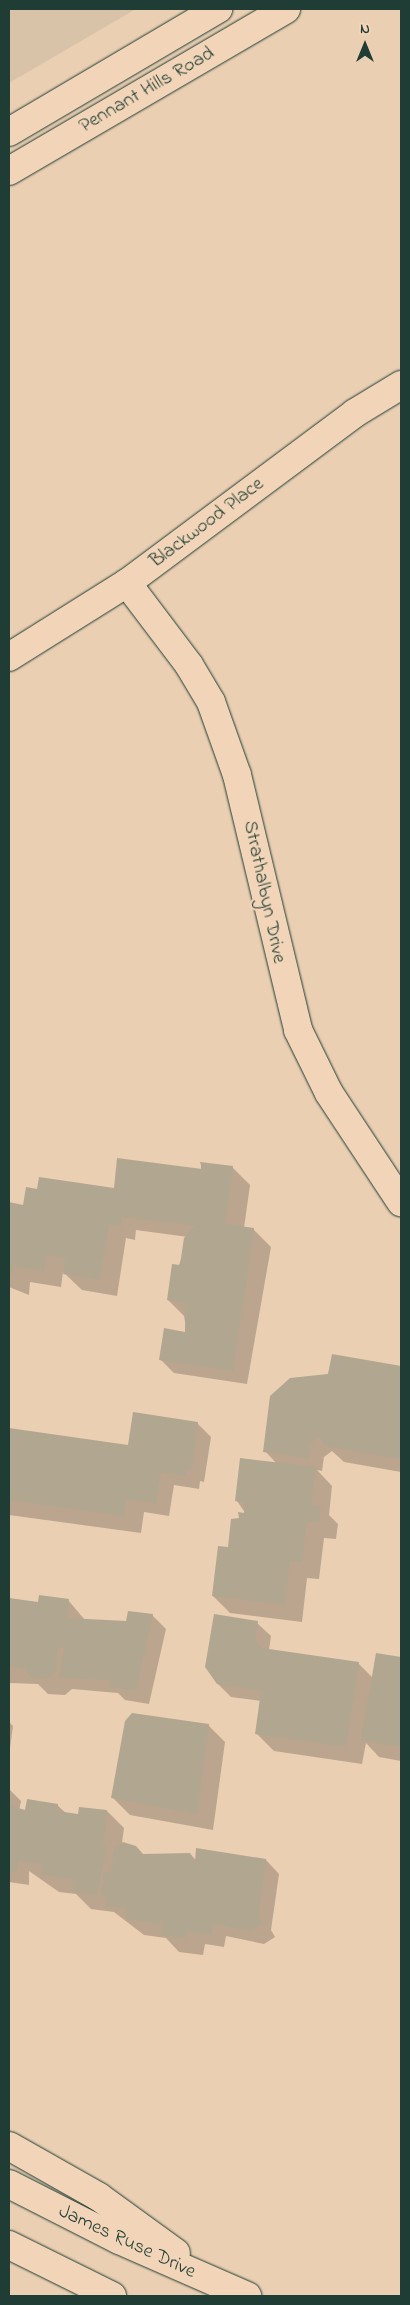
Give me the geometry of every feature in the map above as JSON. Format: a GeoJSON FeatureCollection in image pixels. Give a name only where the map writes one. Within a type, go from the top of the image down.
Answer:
{"type":"FeatureCollection","features":[{"type":"Feature","properties":{"kind":"main road","name":"Pennant Hills Road"},"geometry":{"type":"LineString","coordinates":[[9,132],[218,9]]}},
{"type":"Feature","properties":{"kind":"main road","name":"Pennant Hills Road"},"geometry":{"type":"LineString","coordinates":[[9,171],[286,9]]}},
{"type":"Feature","properties":{"kind":"main road","name":"Blackwood Place"},"geometry":{"type":"LineString","coordinates":[[9,657],[127,583],[355,413],[401,385]]}},
{"type":"Feature","properties":{"kind":"main road","name":"Strathalbyn Drive"},"geometry":{"type":"LineString","coordinates":[[127,583],[189,665],[210,702],[238,775],[298,1030],[329,1093],[401,1202]]}},
{"type":"Feature","properties":{"kind":"main road"},"geometry":{"type":"LineString","coordinates":[[9,2146],[99,2197],[222,2286]]}},
{"type":"Feature","properties":{"kind":"main road","name":"James Ruse Drive"},"geometry":{"type":"LineString","coordinates":[[9,2184],[222,2286],[247,2296]]}},
{"type":"Feature","properties":{"kind":"main road"},"geometry":{"type":"LineString","coordinates":[[9,2245],[112,2296]]}},
{"type":"Feature","properties":{"kind":"shaded area"},"geometry":{"type":"Polygon","coordinates":[[[9,9],[136,9],[9,83],[9,9]]]}},
{"type":"Feature","properties":{"kind":"building"},"geometry":{"type":"Polygon","coordinates":[[[117,1158],[202,1169],[200,1162],[233,1166],[225,1224],[254,1228],[233,1371],[159,1360],[164,1328],[185,1332],[185,1303],[167,1300],[172,1264],[180,1265],[184,1238],[195,1226],[122,1217],[121,1227],[109,1225],[100,1280],[63,1274],[65,1258],[46,1255],[44,1271],[14,1266],[9,1278],[9,1202],[23,1205],[26,1187],[37,1189],[39,1177],[114,1188],[117,1158]]]}},
{"type":"Feature","properties":{"kind":"building"},"geometry":{"type":"Polygon","coordinates":[[[332,1354],[401,1366],[401,1459],[325,1446],[319,1437],[311,1443],[309,1458],[263,1452],[270,1396],[290,1378],[328,1374],[332,1354]]]}},
{"type":"Feature","properties":{"kind":"building"},"geometry":{"type":"Polygon","coordinates":[[[133,1412],[198,1422],[191,1470],[187,1469],[186,1476],[161,1472],[156,1503],[126,1499],[124,1516],[9,1500],[9,1428],[128,1445],[133,1412]]]}},
{"type":"Feature","properties":{"kind":"building"},"geometry":{"type":"Polygon","coordinates":[[[240,1458],[316,1467],[311,1505],[321,1506],[319,1523],[307,1522],[302,1562],[290,1561],[285,1605],[212,1596],[218,1546],[228,1547],[231,1519],[239,1518],[238,1512],[244,1513],[245,1503],[235,1501],[240,1458]]]}},
{"type":"Feature","properties":{"kind":"building"},"geometry":{"type":"Polygon","coordinates":[[[39,1595],[69,1599],[67,1618],[126,1621],[128,1611],[153,1614],[136,1691],[110,1687],[111,1680],[59,1678],[64,1648],[58,1647],[55,1674],[47,1678],[30,1677],[24,1668],[9,1666],[9,1598],[38,1602],[39,1595]]]}},
{"type":"Feature","properties":{"kind":"building"},"geometry":{"type":"Polygon","coordinates":[[[214,1614],[258,1621],[255,1640],[262,1648],[359,1662],[346,1747],[255,1734],[261,1691],[217,1684],[205,1667],[214,1614]]]}},
{"type":"Feature","properties":{"kind":"building"},"geometry":{"type":"Polygon","coordinates":[[[376,1653],[401,1657],[401,1747],[361,1740],[376,1653]]]}},
{"type":"Feature","properties":{"kind":"building"},"geometry":{"type":"Polygon","coordinates":[[[132,1713],[209,1724],[197,1814],[111,1798],[125,1721],[132,1713]]]}},
{"type":"Feature","properties":{"kind":"building"},"geometry":{"type":"Polygon","coordinates":[[[27,1799],[58,1804],[57,1811],[78,1814],[79,1807],[107,1810],[103,1847],[107,1847],[97,1895],[72,1892],[74,1879],[41,1875],[42,1864],[18,1861],[16,1872],[9,1871],[9,1805],[25,1810],[27,1799]]]}},
{"type":"Feature","properties":{"kind":"building"},"geometry":{"type":"Polygon","coordinates":[[[123,1842],[136,1846],[143,1854],[190,1853],[195,1861],[196,1848],[266,1859],[258,1916],[262,1923],[250,1931],[213,1924],[211,1934],[187,1931],[186,1938],[161,1935],[163,1924],[126,1919],[127,1909],[106,1906],[107,1896],[101,1895],[104,1872],[111,1873],[114,1849],[123,1842]]]}}]}
